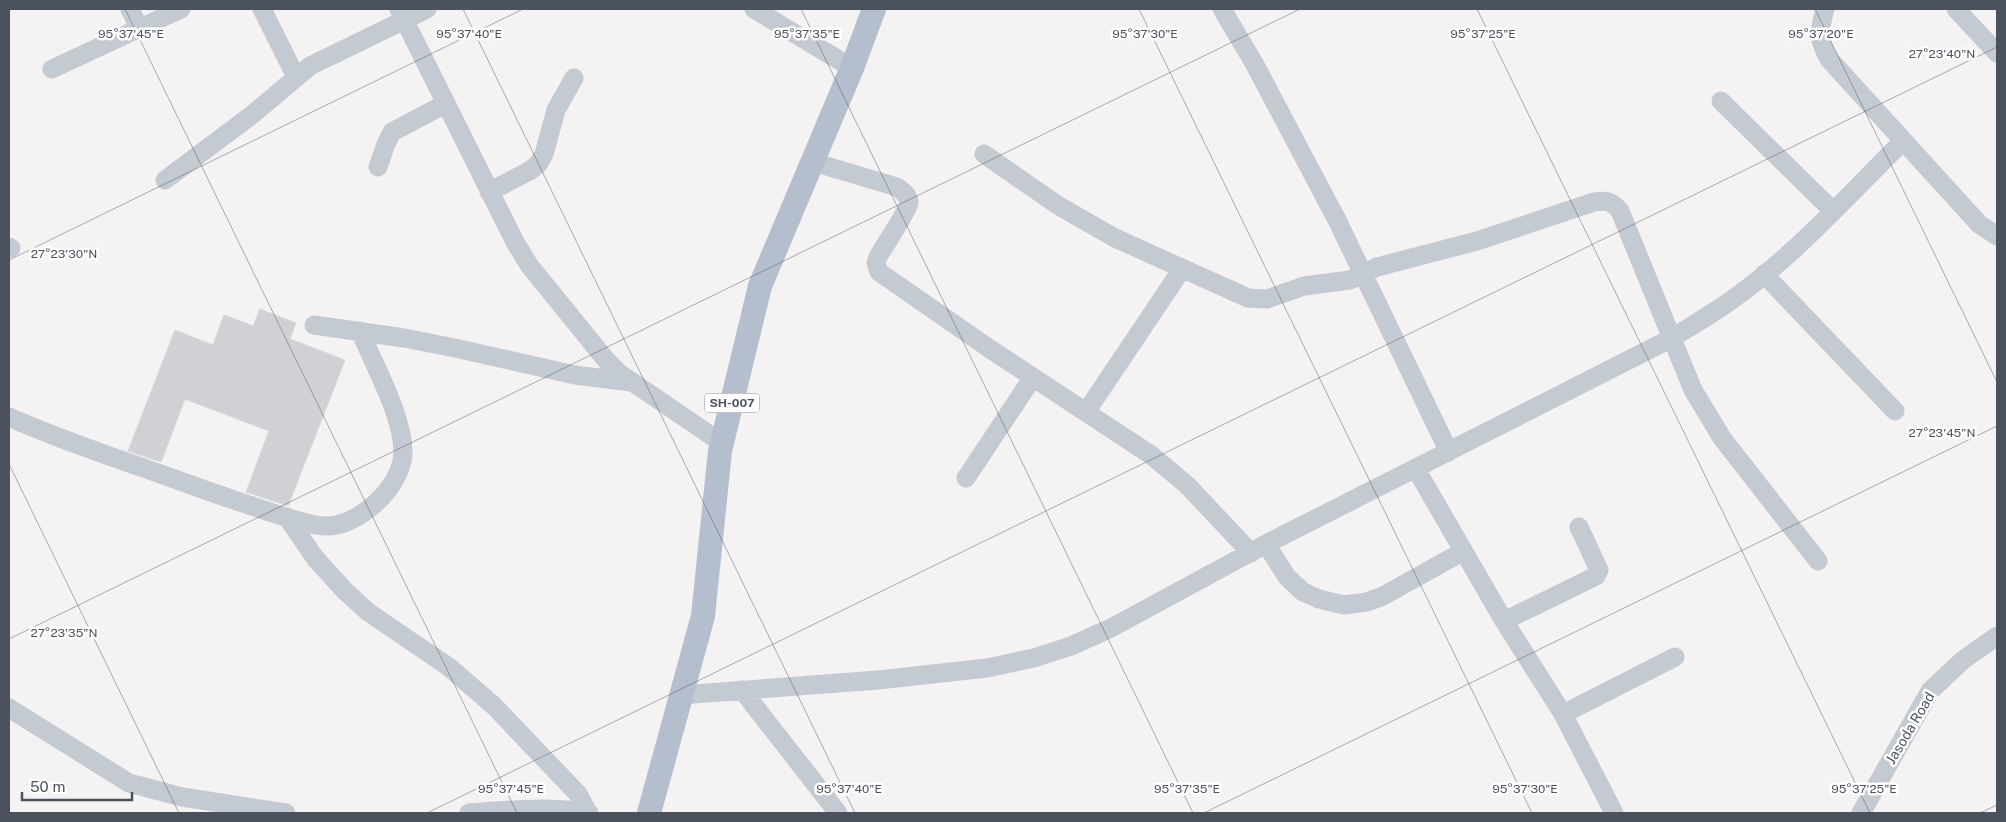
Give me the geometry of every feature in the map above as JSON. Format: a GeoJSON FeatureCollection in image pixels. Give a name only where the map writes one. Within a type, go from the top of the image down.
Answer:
{"type":"FeatureCollection","features":[{"type":"Feature","properties":{"kind":"main road","name":"SH-007"},"geometry":{"type":"LineString","coordinates":[[649,813],[703,616],[722,443],[760,286],[852,68],[874,9]]}},
{"type":"Feature","properties":{"kind":"street"},"geometry":{"type":"LineString","coordinates":[[130,9],[139,28]]}},
{"type":"Feature","properties":{"kind":"street"},"geometry":{"type":"LineString","coordinates":[[52,69],[182,9]]}},
{"type":"Feature","properties":{"kind":"street"},"geometry":{"type":"LineString","coordinates":[[262,9],[296,77]]}},
{"type":"Feature","properties":{"kind":"street"},"geometry":{"type":"LineString","coordinates":[[165,180],[253,114],[310,66],[402,14],[428,9]]}},
{"type":"Feature","properties":{"kind":"street"},"geometry":{"type":"LineString","coordinates":[[754,9],[852,68]]}},
{"type":"Feature","properties":{"kind":"street"},"geometry":{"type":"LineString","coordinates":[[1222,9],[1254,63],[1364,274],[1448,452]]}},
{"type":"Feature","properties":{"kind":"street"},"geometry":{"type":"LineString","coordinates":[[1825,9],[1819,31],[1821,44],[1828,59],[1979,224],[1997,236]]}},
{"type":"Feature","properties":{"kind":"street"},"geometry":{"type":"LineString","coordinates":[[1956,9],[1997,53]]}},
{"type":"Feature","properties":{"kind":"street"},"geometry":{"type":"LineString","coordinates":[[402,14],[489,192],[529,265],[606,360],[632,382],[722,443]]}},
{"type":"Feature","properties":{"kind":"street"},"geometry":{"type":"LineString","coordinates":[[489,192],[531,170],[539,163],[544,154],[556,110],[574,78]]}},
{"type":"Feature","properties":{"kind":"street"},"geometry":{"type":"LineString","coordinates":[[1721,101],[1833,211]]}},
{"type":"Feature","properties":{"kind":"street"},"geometry":{"type":"LineString","coordinates":[[378,167],[392,132],[445,104]]}},
{"type":"Feature","properties":{"kind":"street"},"geometry":{"type":"LineString","coordinates":[[681,695],[878,680],[988,668],[1034,658],[1071,646],[1110,628],[1258,548],[1672,338],[1721,307],[1764,274],[1833,211],[1903,141]]}},
{"type":"Feature","properties":{"kind":"street"},"geometry":{"type":"LineString","coordinates":[[984,154],[1059,206],[1115,238],[1248,298],[1260,300],[1304,286],[1343,282],[1377,267],[1477,241],[1594,202],[1605,200],[1614,204],[1620,211],[1693,390],[1722,438],[1818,561]]}},
{"type":"Feature","properties":{"kind":"street"},"geometry":{"type":"LineString","coordinates":[[813,162],[896,187],[907,195],[908,206],[876,262],[879,272],[1151,455],[1258,548],[1303,592],[1319,599],[1344,605],[1367,602],[1383,596],[1462,552]]}},
{"type":"Feature","properties":{"kind":"street"},"geometry":{"type":"LineString","coordinates":[[1086,412],[1182,269]]}},
{"type":"Feature","properties":{"kind":"street"},"geometry":{"type":"LineString","coordinates":[[1764,274],[1895,411]]}},
{"type":"Feature","properties":{"kind":"street"},"geometry":{"type":"LineString","coordinates":[[314,325],[455,348],[576,375],[632,382]]}},
{"type":"Feature","properties":{"kind":"street"},"geometry":{"type":"LineString","coordinates":[[9,417],[55,438],[287,518],[307,524],[340,525],[358,518],[369,510],[395,480],[402,466],[403,452],[400,432],[392,407],[360,331]]}},
{"type":"Feature","properties":{"kind":"street"},"geometry":{"type":"LineString","coordinates":[[966,478],[1033,377]]}},
{"type":"Feature","properties":{"kind":"street"},"geometry":{"type":"LineString","coordinates":[[1416,469],[1462,552],[1563,714],[1614,813]]}},
{"type":"Feature","properties":{"kind":"street"},"geometry":{"type":"LineString","coordinates":[[287,518],[316,558],[344,590],[368,612],[449,667],[494,706],[578,794],[589,813]]}},
{"type":"Feature","properties":{"kind":"street"},"geometry":{"type":"LineString","coordinates":[[1504,621],[1599,573],[1600,570],[1579,527]]}},
{"type":"Feature","properties":{"kind":"street","name":"Jasoda Road"},"geometry":{"type":"LineString","coordinates":[[1861,813],[1930,691],[1962,660],[1996,640]]}},
{"type":"Feature","properties":{"kind":"street"},"geometry":{"type":"LineString","coordinates":[[1563,714],[1675,657]]}},
{"type":"Feature","properties":{"kind":"street"},"geometry":{"type":"LineString","coordinates":[[742,690],[838,813]]}},
{"type":"Feature","properties":{"kind":"street"},"geometry":{"type":"LineString","coordinates":[[9,708],[128,783],[182,797],[286,813]]}},
{"type":"Feature","properties":{"kind":"street"},"geometry":{"type":"LineString","coordinates":[[469,813],[517,809],[563,810],[589,813]]}},
{"type":"Feature","properties":{"kind":"building"},"geometry":{"type":"Polygon","coordinates":[[[260,309],[296,323],[290,339],[345,360],[288,506],[246,492],[269,431],[185,399],[161,462],[128,451],[175,330],[213,345],[224,315],[253,326],[260,309]]]}}]}
